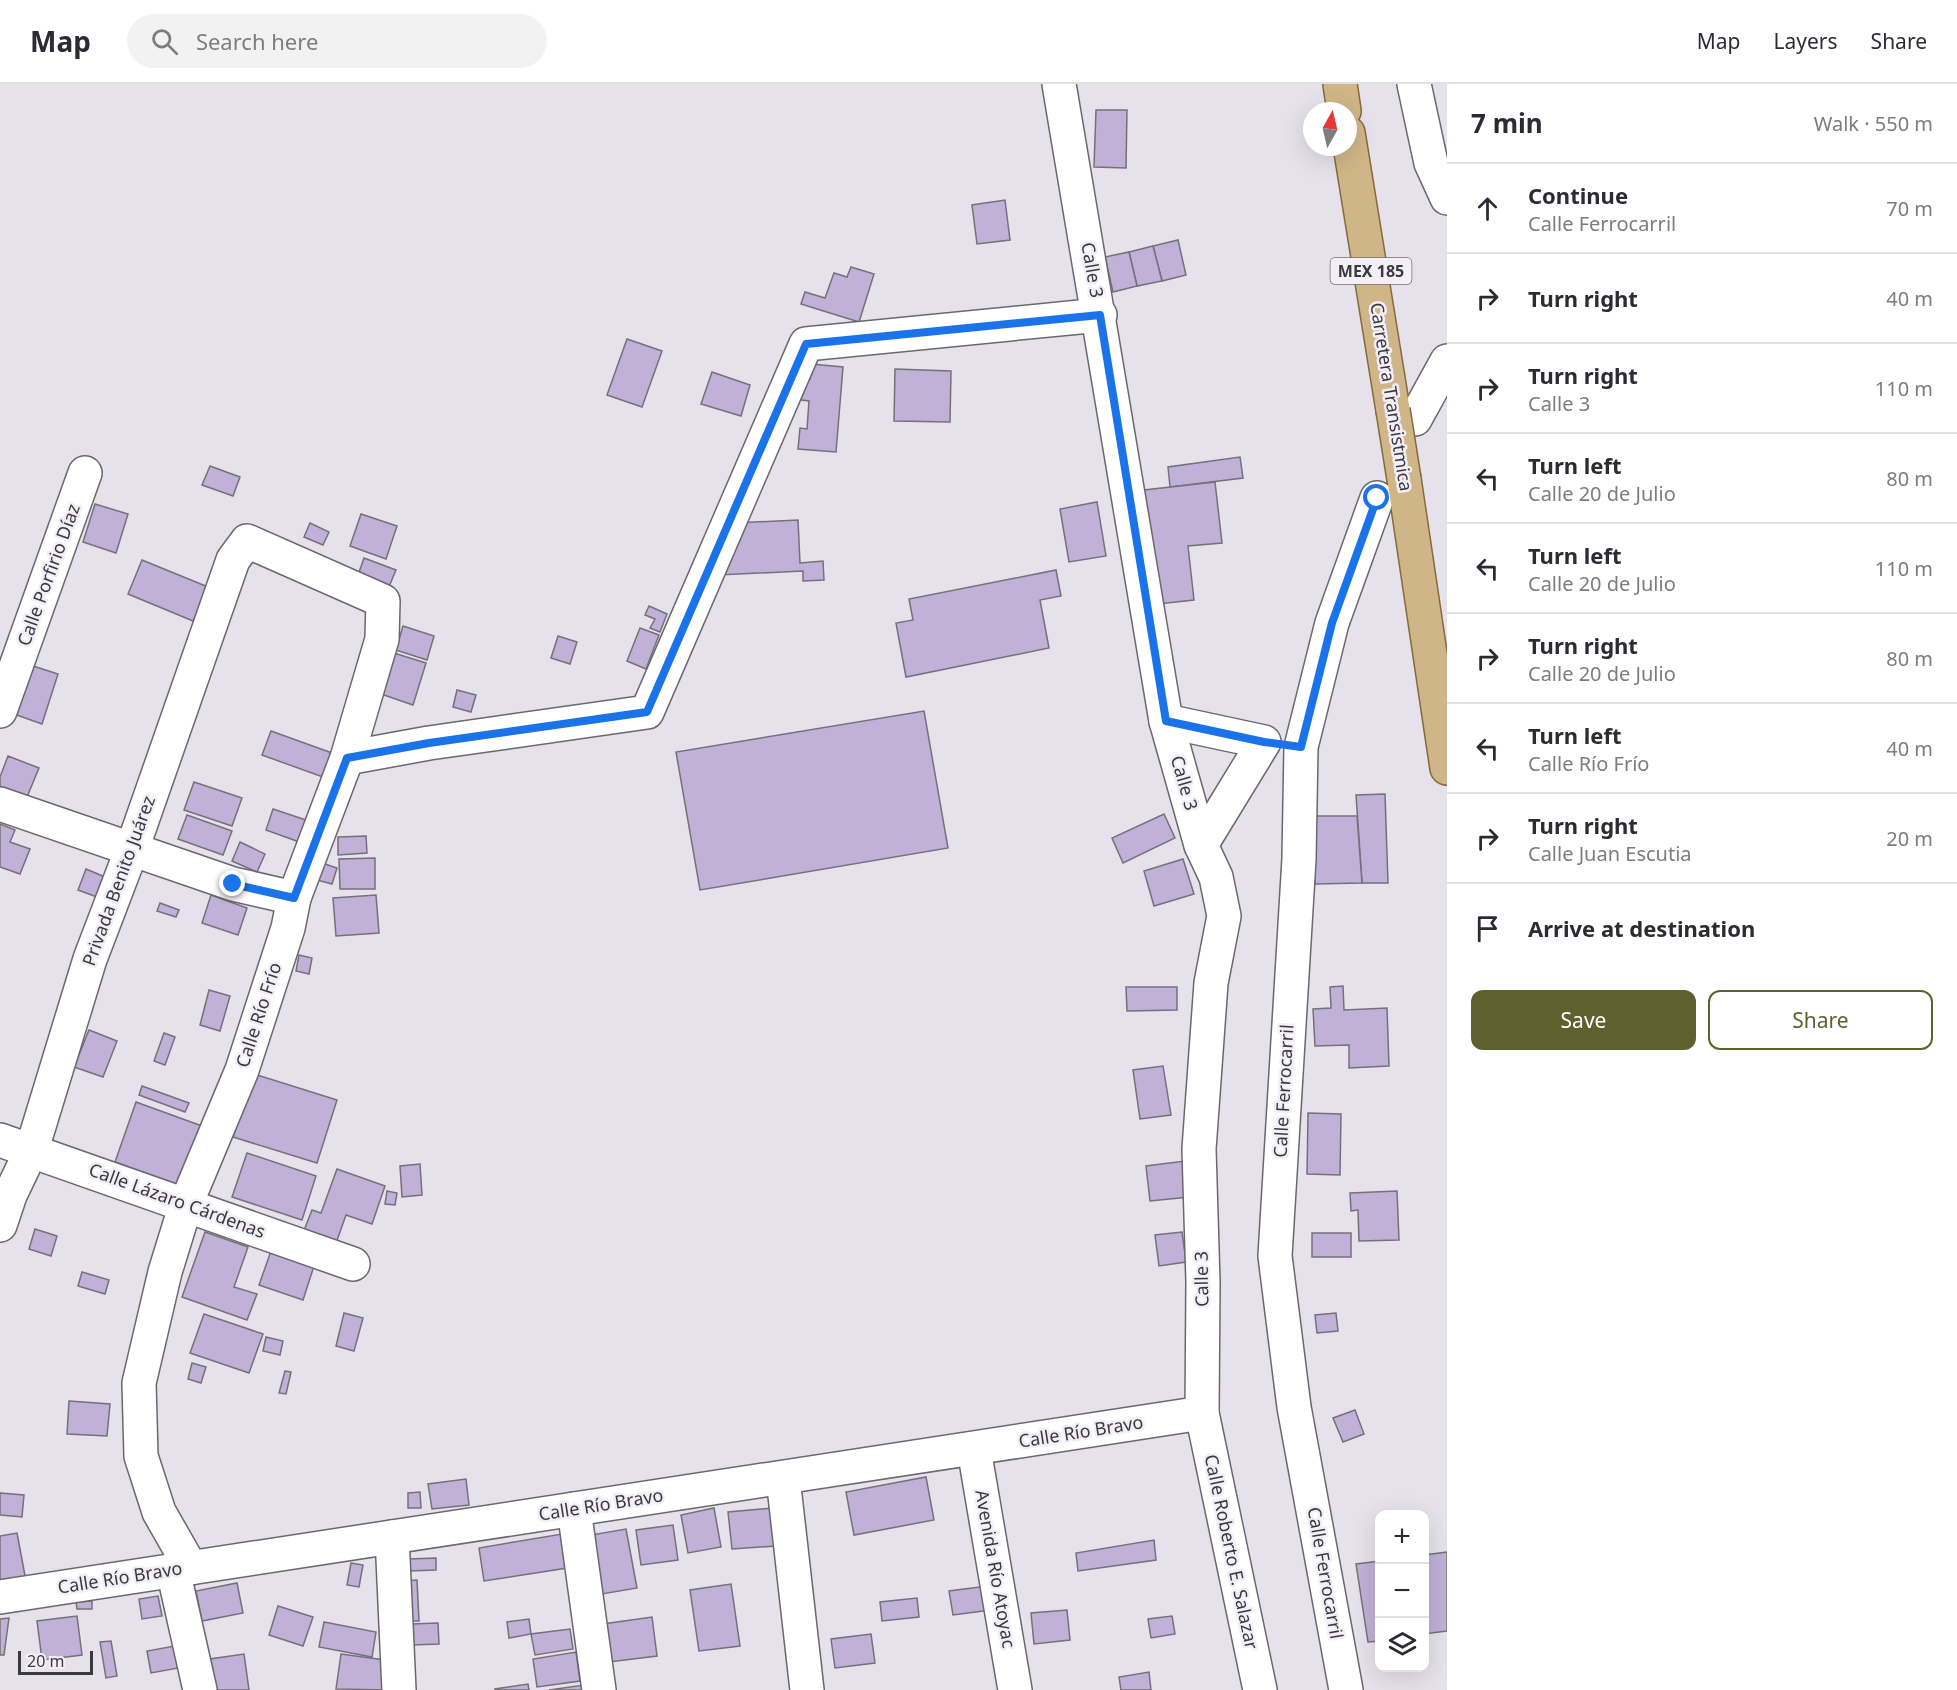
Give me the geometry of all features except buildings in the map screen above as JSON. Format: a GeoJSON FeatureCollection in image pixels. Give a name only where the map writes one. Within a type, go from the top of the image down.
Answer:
{"type":"FeatureCollection","features":[{"type":"Feature","properties":{"kind":"main road"},"geometry":{"type":"LineString","coordinates":[[1340,84],[1343,102]]}},
{"type":"Feature","properties":{"kind":"main road","name":"Carretera Transistmica"},"geometry":{"type":"LineString","coordinates":[[1353,156],[1404,414],[1404,479],[1447,768]]}},
{"type":"Feature","properties":{"kind":"street","name":"Calle 3"},"geometry":{"type":"LineString","coordinates":[[1059,84],[1100,315],[1166,721],[1201,845],[1216,877],[1224,916],[1211,983],[1199,1149],[1203,1282],[1202,1413]]}},
{"type":"Feature","properties":{"kind":"street"},"geometry":{"type":"LineString","coordinates":[[1414,84],[1431,163],[1447,198]]}},
{"type":"Feature","properties":{"kind":"street"},"geometry":{"type":"LineString","coordinates":[[347,758],[429,743],[647,712],[806,344],[1100,315]]}},
{"type":"Feature","properties":{"kind":"street"},"geometry":{"type":"LineString","coordinates":[[1404,414],[1444,378]]}},
{"type":"Feature","properties":{"kind":"street","name":"Calle Porfirio Díaz"},"geometry":{"type":"LineString","coordinates":[[0,711],[85,473]]}},
{"type":"Feature","properties":{"kind":"street","name":"Calle Ferrocarril"},"geometry":{"type":"LineString","coordinates":[[1346,1690],[1294,1407],[1275,1256],[1299,859],[1301,747],[1332,623],[1377,498]]}},
{"type":"Feature","properties":{"kind":"street","name":"Calle Río Frío"},"geometry":{"type":"LineString","coordinates":[[200,1690],[182,1569],[159,1512],[141,1456],[139,1383],[165,1272],[186,1204],[242,1070],[288,928],[294,898],[347,758],[382,639],[383,601],[246,541]]}},
{"type":"Feature","properties":{"kind":"street","name":"Privada Benito Juárez"},"geometry":{"type":"LineString","coordinates":[[0,1225],[10,1195],[32,1149],[90,959],[132,849],[232,560],[246,541]]}},
{"type":"Feature","properties":{"kind":"street"},"geometry":{"type":"LineString","coordinates":[[1166,721],[1264,742],[1301,747]]}},
{"type":"Feature","properties":{"kind":"street"},"geometry":{"type":"LineString","coordinates":[[1201,845],[1264,742]]}},
{"type":"Feature","properties":{"kind":"street"},"geometry":{"type":"LineString","coordinates":[[0,804],[233,884],[294,898]]}},
{"type":"Feature","properties":{"kind":"street","name":"Calle Lázaro Cárdenas"},"geometry":{"type":"LineString","coordinates":[[0,1140],[32,1149],[353,1264]]}},
{"type":"Feature","properties":{"kind":"street","name":"Calle Río Bravo"},"geometry":{"type":"LineString","coordinates":[[0,1597],[1202,1413]]}},
{"type":"Feature","properties":{"kind":"street","name":"Calle Roberto E. Salazar"},"geometry":{"type":"LineString","coordinates":[[1202,1413],[1260,1690]]}},
{"type":"Feature","properties":{"kind":"street","name":"Avenida Río Atoyac"},"geometry":{"type":"LineString","coordinates":[[974,1449],[1015,1690]]}},
{"type":"Feature","properties":{"kind":"street"},"geometry":{"type":"LineString","coordinates":[[783,1478],[807,1690]]}},
{"type":"Feature","properties":{"kind":"street"},"geometry":{"type":"LineString","coordinates":[[574,1509],[599,1690]]}},
{"type":"Feature","properties":{"kind":"street"},"geometry":{"type":"LineString","coordinates":[[392,1537],[399,1690]]}},
{"type":"Feature","properties":{"kind":"route"},"geometry":{"type":"LineString","coordinates":[[233,884],[294,898],[347,758],[429,743],[647,712],[806,344],[1100,315],[1166,721],[1264,742],[1301,747],[1332,623],[1377,498]]}}]}
